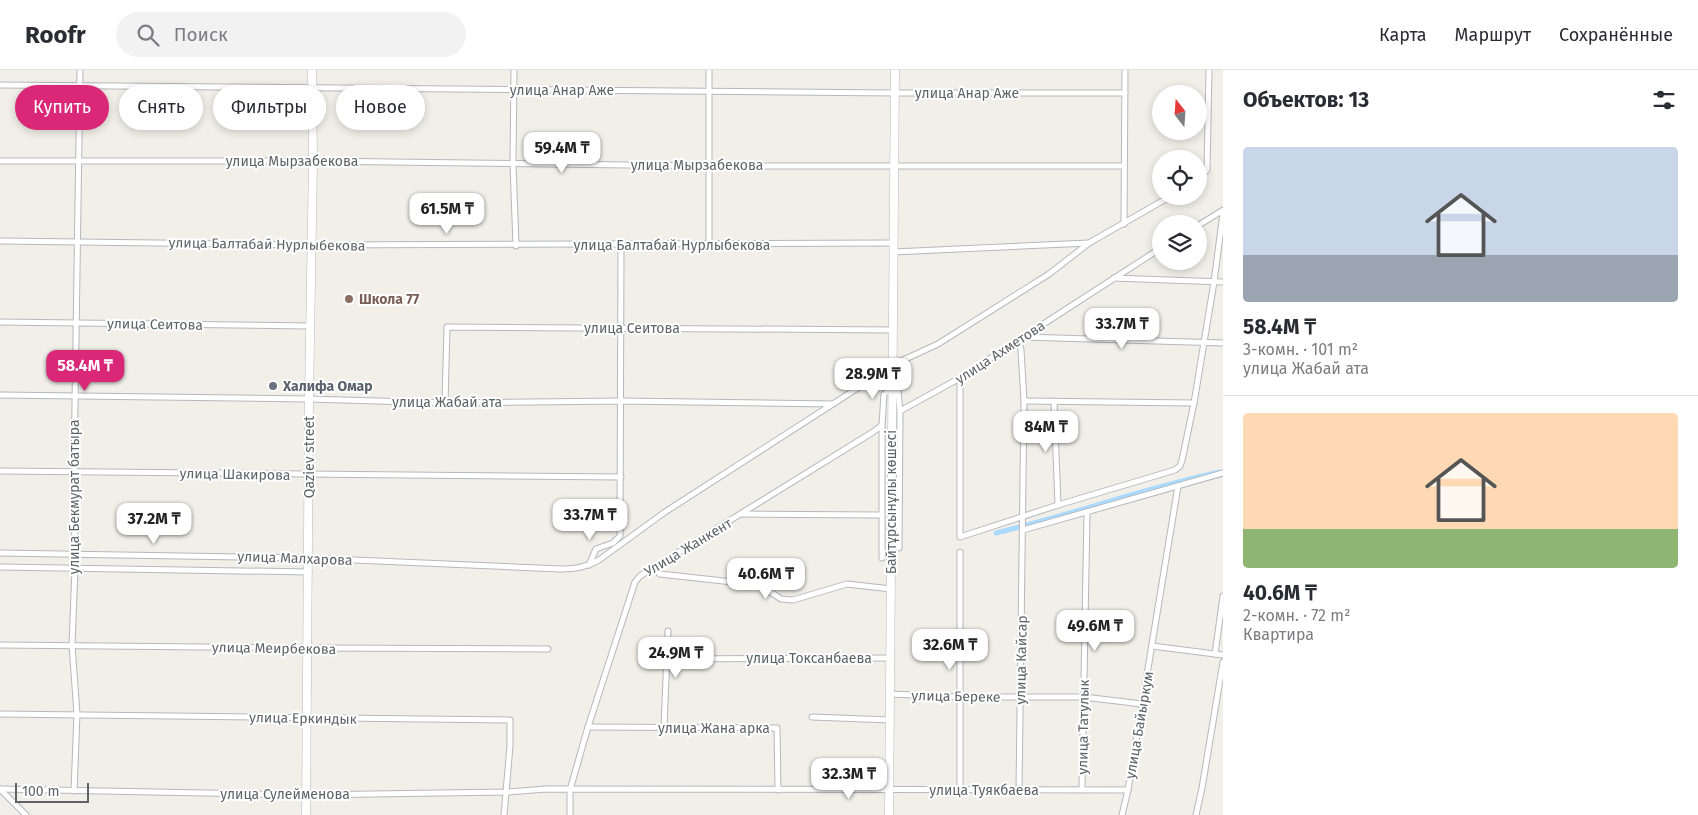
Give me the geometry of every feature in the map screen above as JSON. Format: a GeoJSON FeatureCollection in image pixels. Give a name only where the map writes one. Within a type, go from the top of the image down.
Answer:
{"type":"FeatureCollection","features":[{"type":"Feature","properties":{"kind":"street","name":"улица Бекмурат батыра"},"geometry":{"type":"LineString","coordinates":[[80,70],[80,85]]}},
{"type":"Feature","properties":{"kind":"street","name":"Qaziev street"},"geometry":{"type":"LineString","coordinates":[[312,70],[312,85]]}},
{"type":"Feature","properties":{"kind":"street"},"geometry":{"type":"LineString","coordinates":[[514,70],[513,164],[516,246]]}},
{"type":"Feature","properties":{"kind":"street"},"geometry":{"type":"LineString","coordinates":[[709,70],[709,244]]}},
{"type":"Feature","properties":{"kind":"street","name":"Байтұрсынұлы көшесі"},"geometry":{"type":"LineString","coordinates":[[889,815],[895,70]]}},
{"type":"Feature","properties":{"kind":"street"},"geometry":{"type":"LineString","coordinates":[[1124,224],[1125,70]]}},
{"type":"Feature","properties":{"kind":"street"},"geometry":{"type":"LineString","coordinates":[[1206,150],[1209,70]]}},
{"type":"Feature","properties":{"kind":"street","name":"улица Анар Аже"},"geometry":{"type":"LineString","coordinates":[[0,85],[15,85]]}},
{"type":"Feature","properties":{"kind":"street","name":"улица Анар Аже"},"geometry":{"type":"LineString","coordinates":[[109,86],[213,87]]}},
{"type":"Feature","properties":{"kind":"street","name":"улица Анар Аже"},"geometry":{"type":"LineString","coordinates":[[326,88],[1125,94]]}},
{"type":"Feature","properties":{"kind":"street","name":"улица Бекмурат батыра"},"geometry":{"type":"LineString","coordinates":[[74,791],[76,714],[72,645],[75,568],[74,472],[79,130]]}},
{"type":"Feature","properties":{"kind":"street","name":"Qaziev street"},"geometry":{"type":"LineString","coordinates":[[306,815],[313,130]]}},
{"type":"Feature","properties":{"kind":"street","name":"улица Мырзабекова"},"geometry":{"type":"LineString","coordinates":[[0,161],[313,160],[709,166],[1124,166]]}},
{"type":"Feature","properties":{"kind":"street"},"geometry":{"type":"LineString","coordinates":[[589,565],[599,560],[665,512],[881,373],[892,369],[901,361],[938,344],[992,311],[1049,274],[1089,243],[1156,205]]}},
{"type":"Feature","properties":{"kind":"street"},"geometry":{"type":"LineString","coordinates":[[960,378],[960,537],[1175,470],[1180,466],[1182,460],[1194,403],[1214,282],[1223,211]]}},
{"type":"Feature","properties":{"kind":"street"},"geometry":{"type":"LineString","coordinates":[[1207,220],[1223,211]]}},
{"type":"Feature","properties":{"kind":"street","name":"улица Балтабай Нурлыбекова"},"geometry":{"type":"LineString","coordinates":[[0,241],[516,246],[893,243]]}},
{"type":"Feature","properties":{"kind":"street"},"geometry":{"type":"LineString","coordinates":[[893,252],[1089,243]]}},
{"type":"Feature","properties":{"kind":"street"},"geometry":{"type":"LineString","coordinates":[[589,565],[596,549],[613,543],[620,536],[622,401],[621,245]]}},
{"type":"Feature","properties":{"kind":"street","name":"улица Ахметова"},"geometry":{"type":"LineString","coordinates":[[900,411],[960,378],[1152,254]]}},
{"type":"Feature","properties":{"kind":"street"},"geometry":{"type":"LineString","coordinates":[[1113,278],[1223,282]]}},
{"type":"Feature","properties":{"kind":"street","name":"улица Сеитова"},"geometry":{"type":"LineString","coordinates":[[0,322],[310,326]]}},
{"type":"Feature","properties":{"kind":"street","name":"улица Сеитова"},"geometry":{"type":"LineString","coordinates":[[445,403],[447,327],[893,330]]}},
{"type":"Feature","properties":{"kind":"street"},"geometry":{"type":"LineString","coordinates":[[1022,518],[1024,401],[1021,339],[1223,343]]}},
{"type":"Feature","properties":{"kind":"street"},"geometry":{"type":"LineString","coordinates":[[882,558],[882,425],[884,394],[892,389],[898,391],[900,411],[899,548]]}},
{"type":"Feature","properties":{"kind":"street","name":"улица Жабай ата"},"geometry":{"type":"LineString","coordinates":[[0,395],[309,399],[445,403],[622,401],[834,404]]}},
{"type":"Feature","properties":{"kind":"street"},"geometry":{"type":"LineString","coordinates":[[1024,401],[1194,403]]}},
{"type":"Feature","properties":{"kind":"street"},"geometry":{"type":"LineString","coordinates":[[1054,401],[1058,505]]}},
{"type":"Feature","properties":{"kind":"street","name":"Улица Жанкент"},"geometry":{"type":"LineString","coordinates":[[570,815],[570,790],[588,727],[635,582],[652,567],[742,514],[882,425]]}},
{"type":"Feature","properties":{"kind":"street","name":"улица Шакирова"},"geometry":{"type":"LineString","coordinates":[[0,470],[620,477]]}},
{"type":"Feature","properties":{"kind":"street"},"geometry":{"type":"LineString","coordinates":[[1022,530],[1223,473]]}},
{"type":"Feature","properties":{"kind":"street","name":"улица Байыркум"},"geometry":{"type":"LineString","coordinates":[[1122,815],[1128,790],[1178,486]]}},
{"type":"Feature","properties":{"kind":"street","name":"улица Татулык"},"geometry":{"type":"LineString","coordinates":[[1082,790],[1087,513]]}},
{"type":"Feature","properties":{"kind":"street"},"geometry":{"type":"LineString","coordinates":[[742,514],[881,515]]}},
{"type":"Feature","properties":{"kind":"street","name":"улица Кайсар"},"geometry":{"type":"LineString","coordinates":[[1019,790],[1022,518]]}},
{"type":"Feature","properties":{"kind":"street"},"geometry":{"type":"LineString","coordinates":[[960,552],[960,790]]}},
{"type":"Feature","properties":{"kind":"street","name":"улица Малхарова"},"geometry":{"type":"LineString","coordinates":[[0,553],[308,558],[561,569],[575,569],[589,565]]}},
{"type":"Feature","properties":{"kind":"street","name":"улица Малхарова"},"geometry":{"type":"LineString","coordinates":[[0,567],[309,572]]}},
{"type":"Feature","properties":{"kind":"street"},"geometry":{"type":"LineString","coordinates":[[652,567],[660,574],[760,585],[784,600],[793,600],[847,584],[891,589]]}},
{"type":"Feature","properties":{"kind":"street"},"geometry":{"type":"LineString","coordinates":[[1215,654],[1223,596]]}},
{"type":"Feature","properties":{"kind":"street"},"geometry":{"type":"LineString","coordinates":[[664,727],[668,631]]}},
{"type":"Feature","properties":{"kind":"street","name":"улица Меирбекова"},"geometry":{"type":"LineString","coordinates":[[0,645],[548,649]]}},
{"type":"Feature","properties":{"kind":"street"},"geometry":{"type":"LineString","coordinates":[[1152,646],[1223,655]]}},
{"type":"Feature","properties":{"kind":"street","name":"улица Токсанбаева"},"geometry":{"type":"LineString","coordinates":[[667,659],[890,658]]}},
{"type":"Feature","properties":{"kind":"street"},"geometry":{"type":"LineString","coordinates":[[1196,815],[1223,662]]}},
{"type":"Feature","properties":{"kind":"street","name":"улица Береке"},"geometry":{"type":"LineString","coordinates":[[890,694],[960,697],[1084,698],[1142,704]]}},
{"type":"Feature","properties":{"kind":"street","name":"улица Еркиндык"},"geometry":{"type":"LineString","coordinates":[[0,714],[510,720],[510,746],[504,815]]}},
{"type":"Feature","properties":{"kind":"street"},"geometry":{"type":"LineString","coordinates":[[812,717],[890,720]]}},
{"type":"Feature","properties":{"kind":"street","name":"улица Жана арка"},"geometry":{"type":"LineString","coordinates":[[588,727],[777,728],[778,790]]}},
{"type":"Feature","properties":{"kind":"street"},"geometry":{"type":"LineString","coordinates":[[0,789],[26,815]]}},
{"type":"Feature","properties":{"kind":"street","name":"улица Сулейменова"},"geometry":{"type":"LineString","coordinates":[[0,789],[306,795],[570,790]]}},
{"type":"Feature","properties":{"kind":"street","name":"улица Туякбаева"},"geometry":{"type":"LineString","coordinates":[[570,790],[1128,790]]}},
{"type":"Feature","properties":{"kind":"waterway"},"geometry":{"type":"LineString","coordinates":[[996,533],[1192,478],[1220,472]]}},
{"type":"Feature","properties":{"kind":"place","name":"Школа 77"},"geometry":{"type":"Point","coordinates":[349,299]}},
{"type":"Feature","properties":{"kind":"place","name":"Халифа Омар"},"geometry":{"type":"Point","coordinates":[273,386]}}]}
